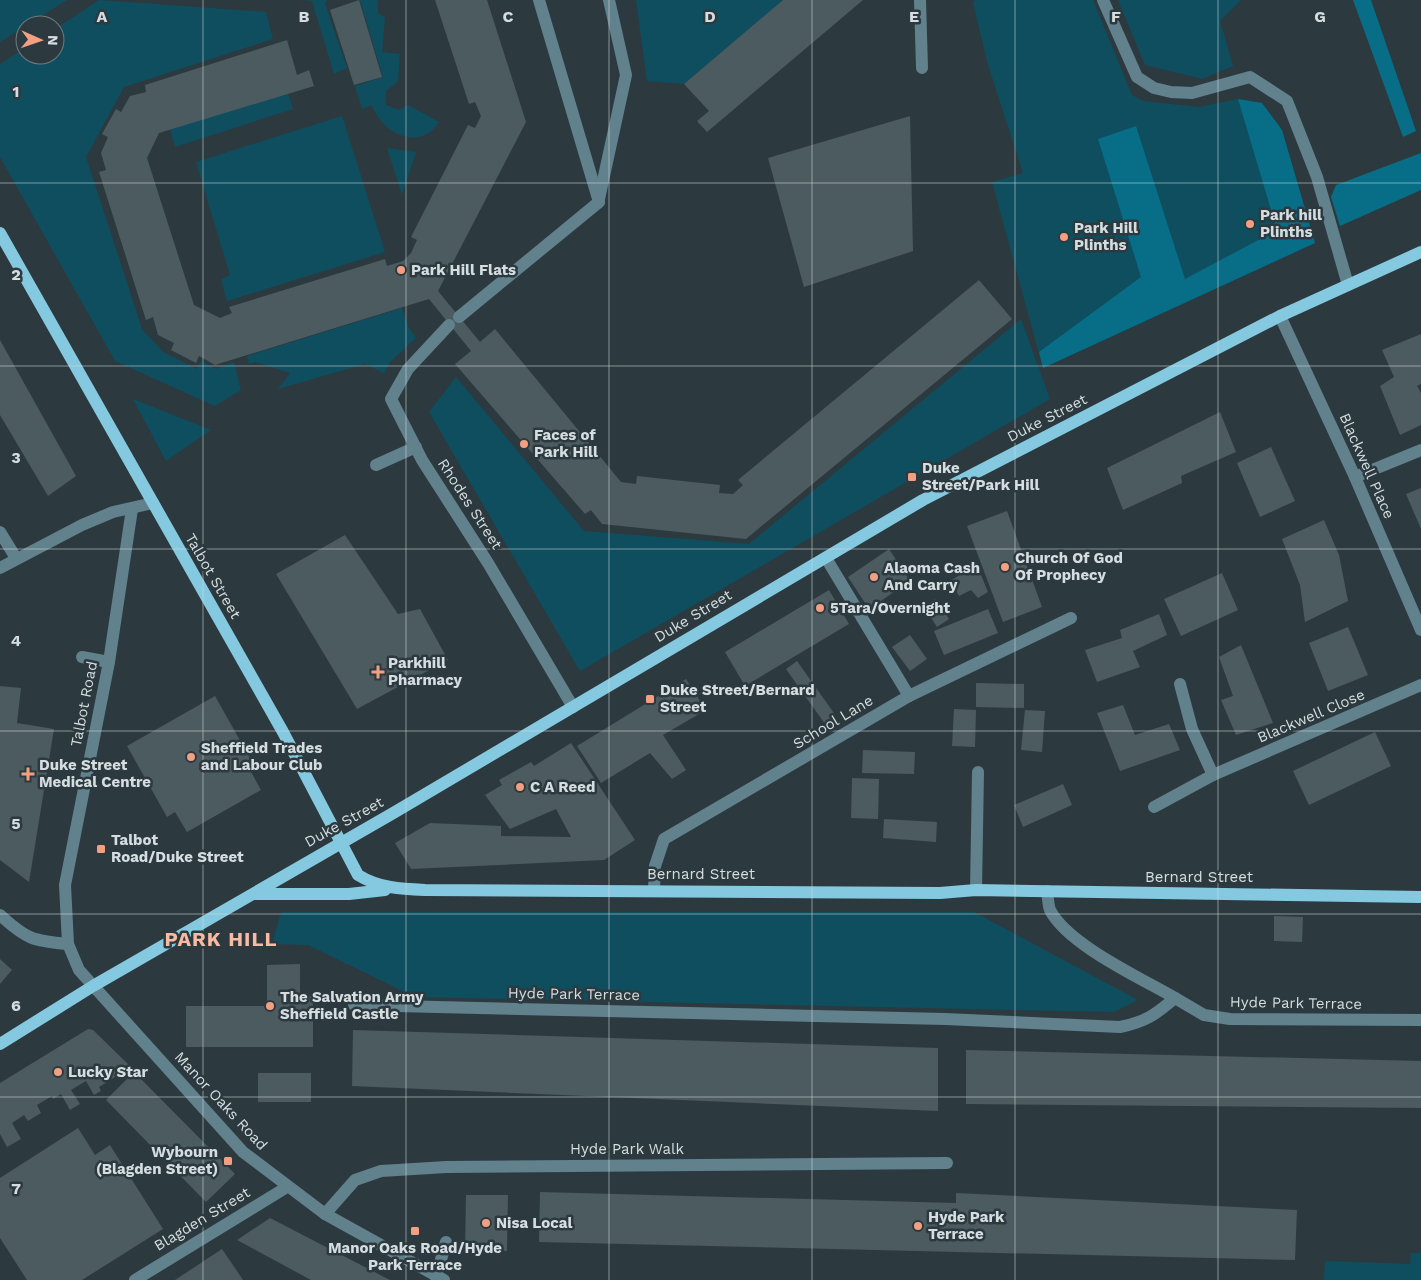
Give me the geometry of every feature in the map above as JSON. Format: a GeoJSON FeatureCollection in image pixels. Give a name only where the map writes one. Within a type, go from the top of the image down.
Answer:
{"type":"FeatureCollection","features":[{"type":"Feature","properties":{"kind":"main road","name":"Talbot Street"},"geometry":{"type":"LineString","coordinates":[[0,233],[283,732],[358,876],[370,883],[393,889],[425,890]]}},
{"type":"Feature","properties":{"kind":"main road","name":"Duke Street"},"geometry":{"type":"LineString","coordinates":[[0,1044],[93,986],[255,894],[694,633],[923,500],[1280,316],[1421,252]]}},
{"type":"Feature","properties":{"kind":"main road"},"geometry":{"type":"LineString","coordinates":[[255,894],[349,894],[393,889]]}},
{"type":"Feature","properties":{"kind":"main road","name":"Bernard Street"},"geometry":{"type":"LineString","coordinates":[[425,890],[940,893],[976,890],[1421,897]]}},
{"type":"Feature","properties":{"kind":"street"},"geometry":{"type":"LineString","coordinates":[[539,0],[599,202]]}},
{"type":"Feature","properties":{"kind":"street"},"geometry":{"type":"LineString","coordinates":[[599,202],[626,75],[608,0]]}},
{"type":"Feature","properties":{"kind":"street"},"geometry":{"type":"LineString","coordinates":[[920,0],[922,68]]}},
{"type":"Feature","properties":{"kind":"street"},"geometry":{"type":"LineString","coordinates":[[1103,0],[1136,76],[1154,88],[1171,92],[1192,92],[1250,77],[1287,101],[1317,177],[1348,285]]}},
{"type":"Feature","properties":{"kind":"street","name":"Rhodes Street"},"geometry":{"type":"LineString","coordinates":[[572,707],[488,563],[416,447],[391,399],[408,369],[454,321],[599,202]]}},
{"type":"Feature","properties":{"kind":"street","name":"Blackwell Place"},"geometry":{"type":"LineString","coordinates":[[1280,316],[1355,477],[1421,630]]}},
{"type":"Feature","properties":{"kind":"street"},"geometry":{"type":"LineString","coordinates":[[376,465],[416,447]]}},
{"type":"Feature","properties":{"kind":"street"},"geometry":{"type":"LineString","coordinates":[[1355,477],[1421,450]]}},
{"type":"Feature","properties":{"kind":"street"},"geometry":{"type":"LineString","coordinates":[[0,568],[82,525],[113,512],[153,503]]}},
{"type":"Feature","properties":{"kind":"street","name":"Talbot Road"},"geometry":{"type":"LineString","coordinates":[[93,986],[79,970],[68,944],[65,885],[109,662],[132,508]]}},
{"type":"Feature","properties":{"kind":"street"},"geometry":{"type":"LineString","coordinates":[[0,532],[16,558]]}},
{"type":"Feature","properties":{"kind":"street"},"geometry":{"type":"LineString","coordinates":[[826,558],[909,696]]}},
{"type":"Feature","properties":{"kind":"street","name":"School Lane"},"geometry":{"type":"LineString","coordinates":[[654,890],[655,866],[664,839],[909,696],[1070,618]]}},
{"type":"Feature","properties":{"kind":"street"},"geometry":{"type":"LineString","coordinates":[[82,657],[109,662]]}},
{"type":"Feature","properties":{"kind":"street"},"geometry":{"type":"LineString","coordinates":[[1180,684],[1192,729],[1213,775]]}},
{"type":"Feature","properties":{"kind":"street","name":"Blackwell Close"},"geometry":{"type":"LineString","coordinates":[[1154,807],[1213,775],[1421,685]]}},
{"type":"Feature","properties":{"kind":"street"},"geometry":{"type":"LineString","coordinates":[[976,890],[978,772]]}},
{"type":"Feature","properties":{"kind":"street","name":"Hyde Park Terrace"},"geometry":{"type":"LineString","coordinates":[[1047,891],[1050,909],[1066,928],[1086,946],[1204,1015],[1230,1019],[1421,1020]]}},
{"type":"Feature","properties":{"kind":"street"},"geometry":{"type":"LineString","coordinates":[[0,915],[18,932],[37,941],[68,944]]}},
{"type":"Feature","properties":{"kind":"street","name":"Manor Oaks Road"},"geometry":{"type":"LineString","coordinates":[[93,986],[243,1152],[325,1214],[440,1278]]}},
{"type":"Feature","properties":{"kind":"street","name":"Hyde Park Terrace"},"geometry":{"type":"LineString","coordinates":[[354,1005],[945,1019],[1120,1027],[1139,1024],[1153,1016],[1175,998]]}},
{"type":"Feature","properties":{"kind":"street","name":"Hyde Park Walk"},"geometry":{"type":"LineString","coordinates":[[325,1214],[355,1180],[381,1171],[446,1167],[946,1163]]}},
{"type":"Feature","properties":{"kind":"street","name":"Blagden Street"},"geometry":{"type":"LineString","coordinates":[[134,1280],[287,1187]]}},
{"type":"Feature","properties":{"kind":"street"},"geometry":{"type":"LineString","coordinates":[[440,1278],[446,1242]]}},
{"type":"Feature","properties":{"kind":"shaded area"},"geometry":{"type":"Polygon","coordinates":[[[0,0],[67,0],[43,15],[15,15],[15,33],[0,42],[0,0]]]}},
{"type":"Feature","properties":{"kind":"shaded area"},"geometry":{"type":"Polygon","coordinates":[[[99,0],[266,12],[273,39],[124,87],[86,157],[142,329],[163,352],[197,369],[201,361],[216,369],[234,362],[241,390],[215,406],[115,361],[0,157],[0,64],[15,54],[15,65],[65,65],[65,22],[99,0]]]}},
{"type":"Feature","properties":{"kind":"shaded area"},"geometry":{"type":"Polygon","coordinates":[[[302,0],[327,0],[325,4],[347,68],[334,74],[312,1],[302,0]]]}},
{"type":"Feature","properties":{"kind":"shaded area"},"geometry":{"type":"Polygon","coordinates":[[[360,0],[378,0],[378,13],[385,18],[382,52],[400,54],[398,81],[386,91],[386,105],[399,110],[408,105],[439,122],[431,131],[422,136],[402,136],[384,124],[372,105],[362,109],[355,86],[383,77],[360,0]]]}},
{"type":"Feature","properties":{"kind":"shaded area"},"geometry":{"type":"Polygon","coordinates":[[[636,0],[783,0],[684,84],[647,81],[636,0]]]}},
{"type":"Feature","properties":{"kind":"shaded area"},"geometry":{"type":"Polygon","coordinates":[[[975,0],[1093,0],[1132,95],[1143,101],[1199,107],[1238,99],[1262,103],[1282,130],[1315,243],[1043,368],[992,182],[1023,173],[988,65],[973,3],[975,0]]]}},
{"type":"Feature","properties":{"kind":"shaded area"},"geometry":{"type":"Polygon","coordinates":[[[1118,0],[1241,0],[1220,21],[1233,66],[1202,79],[1145,65],[1118,0]]]}},
{"type":"Feature","properties":{"kind":"shaded area"},"geometry":{"type":"Polygon","coordinates":[[[1353,0],[1371,0],[1416,131],[1403,137],[1353,0]]]}},
{"type":"Feature","properties":{"kind":"shaded area"},"geometry":{"type":"Polygon","coordinates":[[[288,93],[293,109],[175,147],[170,129],[288,93]]]}},
{"type":"Feature","properties":{"kind":"shaded area"},"geometry":{"type":"Polygon","coordinates":[[[1238,99],[1262,103],[1282,130],[1315,243],[1043,368],[1039,352],[1141,277],[1098,139],[1136,126],[1185,279],[1277,230],[1238,99]]]}},
{"type":"Feature","properties":{"kind":"shaded area"},"geometry":{"type":"Polygon","coordinates":[[[342,116],[385,252],[227,301],[221,279],[230,275],[196,162],[342,116]]]}},
{"type":"Feature","properties":{"kind":"shaded area"},"geometry":{"type":"Polygon","coordinates":[[[387,148],[416,152],[402,195],[387,148]]]}},
{"type":"Feature","properties":{"kind":"shaded area"},"geometry":{"type":"Polygon","coordinates":[[[1421,153],[1421,190],[1340,226],[1331,197],[1336,185],[1421,153]]]}},
{"type":"Feature","properties":{"kind":"shaded area"},"geometry":{"type":"Polygon","coordinates":[[[402,308],[409,328],[416,338],[390,362],[384,373],[365,364],[278,389],[290,373],[255,362],[249,364],[247,356],[402,308]]]}},
{"type":"Feature","properties":{"kind":"shaded area"},"geometry":{"type":"Polygon","coordinates":[[[1021,319],[1050,399],[580,671],[429,412],[456,377],[584,531],[749,544],[1021,319]]]}},
{"type":"Feature","properties":{"kind":"shaded area"},"geometry":{"type":"Polygon","coordinates":[[[133,399],[211,430],[166,461],[133,399]]]}},
{"type":"Feature","properties":{"kind":"shaded area"},"geometry":{"type":"Polygon","coordinates":[[[281,912],[974,912],[1138,1000],[1114,1012],[415,997],[308,945],[272,944],[281,912]]]}},
{"type":"Feature","properties":{"kind":"shaded area"},"geometry":{"type":"Polygon","coordinates":[[[1411,1253],[1421,1253],[1421,1280],[1324,1280],[1325,1261],[1410,1264],[1411,1253]]]}},
{"type":"Feature","properties":{"kind":"building"},"geometry":{"type":"Polygon","coordinates":[[[359,0],[382,77],[354,85],[330,10],[359,0]]]}},
{"type":"Feature","properties":{"kind":"building","name":"Park Hill Flats"},"geometry":{"type":"Polygon","coordinates":[[[435,0],[487,0],[526,122],[438,291],[480,342],[495,329],[621,482],[636,484],[637,476],[720,485],[719,493],[733,494],[743,485],[738,480],[979,280],[1012,319],[746,539],[602,524],[591,510],[585,514],[455,364],[471,351],[429,299],[215,365],[199,356],[196,363],[171,350],[174,343],[158,335],[153,317],[146,320],[99,172],[106,170],[101,153],[108,137],[102,134],[116,109],[121,112],[130,96],[146,92],[145,85],[287,40],[297,75],[309,70],[314,86],[159,133],[147,158],[194,305],[220,318],[232,313],[229,307],[385,259],[387,266],[403,261],[411,253],[417,240],[411,237],[468,125],[475,128],[481,116],[475,102],[469,104],[435,0]]]}},
{"type":"Feature","properties":{"kind":"building"},"geometry":{"type":"Polygon","coordinates":[[[783,0],[863,0],[707,132],[697,121],[709,111],[684,84],[783,0]]]}},
{"type":"Feature","properties":{"kind":"building"},"geometry":{"type":"Polygon","coordinates":[[[910,116],[913,251],[804,287],[768,158],[910,116]]]}},
{"type":"Feature","properties":{"kind":"building"},"geometry":{"type":"Polygon","coordinates":[[[1421,334],[1421,384],[1417,386],[1421,393],[1421,425],[1400,435],[1380,386],[1394,377],[1382,350],[1421,334]]]}},
{"type":"Feature","properties":{"kind":"building"},"geometry":{"type":"Polygon","coordinates":[[[0,340],[76,476],[48,496],[0,415],[0,340]]]}},
{"type":"Feature","properties":{"kind":"building"},"geometry":{"type":"Polygon","coordinates":[[[1220,412],[1236,452],[1181,476],[1182,483],[1123,510],[1107,468],[1220,412]]]}},
{"type":"Feature","properties":{"kind":"building"},"geometry":{"type":"Polygon","coordinates":[[[1271,447],[1295,501],[1260,517],[1237,463],[1271,447]]]}},
{"type":"Feature","properties":{"kind":"building"},"geometry":{"type":"Polygon","coordinates":[[[1421,488],[1421,529],[1406,494],[1421,488]]]}},
{"type":"Feature","properties":{"kind":"building","name":"Church Of God Of Prophecy"},"geometry":{"type":"Polygon","coordinates":[[[1007,511],[1042,607],[1003,622],[967,526],[1007,511]]]}},
{"type":"Feature","properties":{"kind":"building"},"geometry":{"type":"Polygon","coordinates":[[[1324,520],[1339,555],[1348,601],[1305,622],[1300,585],[1282,539],[1324,520]]]}},
{"type":"Feature","properties":{"kind":"building"},"geometry":{"type":"Polygon","coordinates":[[[345,535],[398,614],[420,609],[448,660],[357,709],[276,574],[345,535]]]}},
{"type":"Feature","properties":{"kind":"building"},"geometry":{"type":"Polygon","coordinates":[[[889,549],[910,581],[869,609],[848,577],[889,549]]]}},
{"type":"Feature","properties":{"kind":"building"},"geometry":{"type":"Polygon","coordinates":[[[977,565],[988,592],[978,598],[971,590],[959,596],[950,581],[977,565]]]}},
{"type":"Feature","properties":{"kind":"building"},"geometry":{"type":"Polygon","coordinates":[[[1222,573],[1238,610],[1181,636],[1164,599],[1222,573]]]}},
{"type":"Feature","properties":{"kind":"building"},"geometry":{"type":"Polygon","coordinates":[[[829,590],[849,624],[745,686],[725,652],[829,590]]]}},
{"type":"Feature","properties":{"kind":"building"},"geometry":{"type":"Polygon","coordinates":[[[935,599],[949,619],[937,627],[924,607],[935,599]]]}},
{"type":"Feature","properties":{"kind":"building"},"geometry":{"type":"Polygon","coordinates":[[[988,609],[998,633],[944,655],[934,631],[988,609]]]}},
{"type":"Feature","properties":{"kind":"building"},"geometry":{"type":"Polygon","coordinates":[[[1159,614],[1167,635],[1133,651],[1140,667],[1097,682],[1085,650],[1122,638],[1120,630],[1159,614]]]}},
{"type":"Feature","properties":{"kind":"building"},"geometry":{"type":"Polygon","coordinates":[[[1348,627],[1368,675],[1328,691],[1309,643],[1348,627]]]}},
{"type":"Feature","properties":{"kind":"building"},"geometry":{"type":"Polygon","coordinates":[[[910,635],[927,659],[910,671],[892,647],[910,635]]]}},
{"type":"Feature","properties":{"kind":"building"},"geometry":{"type":"Polygon","coordinates":[[[1241,645],[1273,723],[1236,735],[1221,700],[1233,696],[1219,657],[1241,645]]]}},
{"type":"Feature","properties":{"kind":"building"},"geometry":{"type":"Polygon","coordinates":[[[797,661],[836,716],[825,724],[786,669],[797,661]]]}},
{"type":"Feature","properties":{"kind":"building"},"geometry":{"type":"Polygon","coordinates":[[[686,679],[706,710],[663,735],[686,770],[672,779],[650,753],[601,783],[577,746],[686,679]]]}},
{"type":"Feature","properties":{"kind":"building"},"geometry":{"type":"Polygon","coordinates":[[[976,683],[1024,684],[1024,708],[976,707],[976,683]]]}},
{"type":"Feature","properties":{"kind":"building"},"geometry":{"type":"Polygon","coordinates":[[[0,686],[21,688],[17,723],[54,729],[29,882],[0,860],[0,686]]]}},
{"type":"Feature","properties":{"kind":"building","name":"Sheffield Trades and Labour Club"},"geometry":{"type":"Polygon","coordinates":[[[215,696],[255,767],[250,770],[261,790],[187,832],[175,812],[167,817],[127,746],[215,696]]]}},
{"type":"Feature","properties":{"kind":"building"},"geometry":{"type":"Polygon","coordinates":[[[1123,705],[1135,735],[1169,724],[1180,750],[1120,771],[1097,713],[1123,705]]]}},
{"type":"Feature","properties":{"kind":"building"},"geometry":{"type":"Polygon","coordinates":[[[954,709],[976,710],[975,747],[952,746],[954,709]]]}},
{"type":"Feature","properties":{"kind":"building"},"geometry":{"type":"Polygon","coordinates":[[[1025,710],[1045,711],[1042,752],[1021,750],[1025,710]]]}},
{"type":"Feature","properties":{"kind":"building"},"geometry":{"type":"Polygon","coordinates":[[[1375,732],[1391,766],[1309,805],[1293,771],[1375,732]]]}},
{"type":"Feature","properties":{"kind":"building"},"geometry":{"type":"Polygon","coordinates":[[[571,743],[635,840],[604,860],[411,869],[395,843],[430,823],[501,826],[501,836],[571,837],[556,809],[510,829],[485,795],[502,785],[499,780],[531,762],[534,766],[571,743]]]}},
{"type":"Feature","properties":{"kind":"building"},"geometry":{"type":"Polygon","coordinates":[[[863,750],[915,752],[914,774],[862,773],[863,750]]]}},
{"type":"Feature","properties":{"kind":"building"},"geometry":{"type":"Polygon","coordinates":[[[852,778],[879,779],[878,819],[851,818],[852,778]]]}},
{"type":"Feature","properties":{"kind":"building"},"geometry":{"type":"Polygon","coordinates":[[[1063,784],[1072,805],[1023,827],[1014,805],[1063,784]]]}},
{"type":"Feature","properties":{"kind":"building"},"geometry":{"type":"Polygon","coordinates":[[[884,819],[937,822],[936,842],[883,838],[884,819]]]}},
{"type":"Feature","properties":{"kind":"building"},"geometry":{"type":"Polygon","coordinates":[[[1274,916],[1303,917],[1302,942],[1274,941],[1274,916]]]}},
{"type":"Feature","properties":{"kind":"building"},"geometry":{"type":"Polygon","coordinates":[[[0,959],[12,970],[0,984],[0,959]]]}},
{"type":"Feature","properties":{"kind":"building","name":"The Salvation Army Sheffield Castle"},"geometry":{"type":"Polygon","coordinates":[[[300,964],[300,996],[313,996],[313,1047],[186,1047],[186,1006],[267,1006],[267,965],[300,964]]]}},
{"type":"Feature","properties":{"kind":"building"},"geometry":{"type":"Polygon","coordinates":[[[88,1029],[93,1030],[131,1067],[99,1087],[101,1091],[94,1095],[86,1081],[71,1090],[80,1104],[70,1110],[61,1094],[53,1099],[52,1096],[37,1105],[41,1113],[28,1121],[24,1115],[12,1123],[21,1139],[7,1147],[0,1134],[0,1083],[88,1029]]]}},
{"type":"Feature","properties":{"kind":"building"},"geometry":{"type":"Polygon","coordinates":[[[353,1030],[938,1048],[938,1111],[352,1086],[353,1030]]]}},
{"type":"Feature","properties":{"kind":"building"},"geometry":{"type":"Polygon","coordinates":[[[966,1050],[1421,1061],[1421,1108],[966,1104],[966,1050]]]}},
{"type":"Feature","properties":{"kind":"building"},"geometry":{"type":"Polygon","coordinates":[[[134,1072],[235,1174],[206,1202],[106,1100],[134,1072]]]}},
{"type":"Feature","properties":{"kind":"building"},"geometry":{"type":"Polygon","coordinates":[[[258,1073],[311,1073],[311,1102],[258,1102],[258,1073]]]}},
{"type":"Feature","properties":{"kind":"building"},"geometry":{"type":"Polygon","coordinates":[[[78,1128],[95,1155],[110,1145],[163,1229],[82,1280],[27,1280],[0,1238],[0,1178],[78,1128]]]}},
{"type":"Feature","properties":{"kind":"building","name":"Hyde Park Terrace"},"geometry":{"type":"Polygon","coordinates":[[[540,1192],[956,1203],[956,1193],[1297,1210],[1295,1260],[539,1242],[540,1192]]]}},
{"type":"Feature","properties":{"kind":"building","name":"Nisa Local"},"geometry":{"type":"Polygon","coordinates":[[[466,1195],[508,1195],[507,1251],[465,1250],[466,1195]]]}},
{"type":"Feature","properties":{"kind":"building"},"geometry":{"type":"Polygon","coordinates":[[[270,1218],[390,1280],[311,1280],[237,1240],[270,1218]]]}},
{"type":"Feature","properties":{"kind":"building"},"geometry":{"type":"Polygon","coordinates":[[[222,1249],[243,1280],[175,1280],[222,1249]]]}},
{"type":"Feature","properties":{"kind":"place","name":"Park hill Plinths"},"geometry":{"type":"Point","coordinates":[1250,224]}},
{"type":"Feature","properties":{"kind":"place","name":"Park Hill Plinths"},"geometry":{"type":"Point","coordinates":[1064,237]}},
{"type":"Feature","properties":{"kind":"place","name":"Park Hill Flats"},"geometry":{"type":"Point","coordinates":[401,270]}},
{"type":"Feature","properties":{"kind":"place","name":"Faces of Park Hill"},"geometry":{"type":"Point","coordinates":[524,444]}},
{"type":"Feature","properties":{"kind":"place","name":"Duke Street/Park Hill"},"geometry":{"type":"Point","coordinates":[912,477]}},
{"type":"Feature","properties":{"kind":"place","name":"Church Of God Of Prophecy"},"geometry":{"type":"Point","coordinates":[1005,567]}},
{"type":"Feature","properties":{"kind":"place","name":"Alaoma Cash And Carry"},"geometry":{"type":"Point","coordinates":[874,577]}},
{"type":"Feature","properties":{"kind":"place","name":"5Tara/Overnight"},"geometry":{"type":"Point","coordinates":[820,608]}},
{"type":"Feature","properties":{"kind":"place","name":"Parkhill Pharmacy"},"geometry":{"type":"Point","coordinates":[378,672]}},
{"type":"Feature","properties":{"kind":"place","name":"Duke Street/Bernard Street"},"geometry":{"type":"Point","coordinates":[650,699]}},
{"type":"Feature","properties":{"kind":"place","name":"Sheffield Trades and Labour Club"},"geometry":{"type":"Point","coordinates":[191,757]}},
{"type":"Feature","properties":{"kind":"place","name":"Duke Street Medical Centre"},"geometry":{"type":"Point","coordinates":[28,774]}},
{"type":"Feature","properties":{"kind":"place","name":"C A Reed"},"geometry":{"type":"Point","coordinates":[520,787]}},
{"type":"Feature","properties":{"kind":"place","name":"Talbot Road/Duke Street"},"geometry":{"type":"Point","coordinates":[101,849]}},
{"type":"Feature","properties":{"kind":"place","name":"The Salvation Army Sheffield Castle"},"geometry":{"type":"Point","coordinates":[270,1006]}},
{"type":"Feature","properties":{"kind":"place","name":"Lucky Star"},"geometry":{"type":"Point","coordinates":[58,1072]}},
{"type":"Feature","properties":{"kind":"place","name":"Wybourn (Blagden Street)"},"geometry":{"type":"Point","coordinates":[228,1161]}},
{"type":"Feature","properties":{"kind":"place","name":"Nisa Local"},"geometry":{"type":"Point","coordinates":[486,1223]}},
{"type":"Feature","properties":{"kind":"place","name":"Hyde Park Terrace"},"geometry":{"type":"Point","coordinates":[918,1226]}},
{"type":"Feature","properties":{"kind":"place","name":"Manor Oaks Road/Hyde Park Terrace"},"geometry":{"type":"Point","coordinates":[415,1231]}},
{"type":"Feature","properties":{"kind":"district","name":"PARK HILL"},"geometry":{"type":"Point","coordinates":[221,939]}}]}
